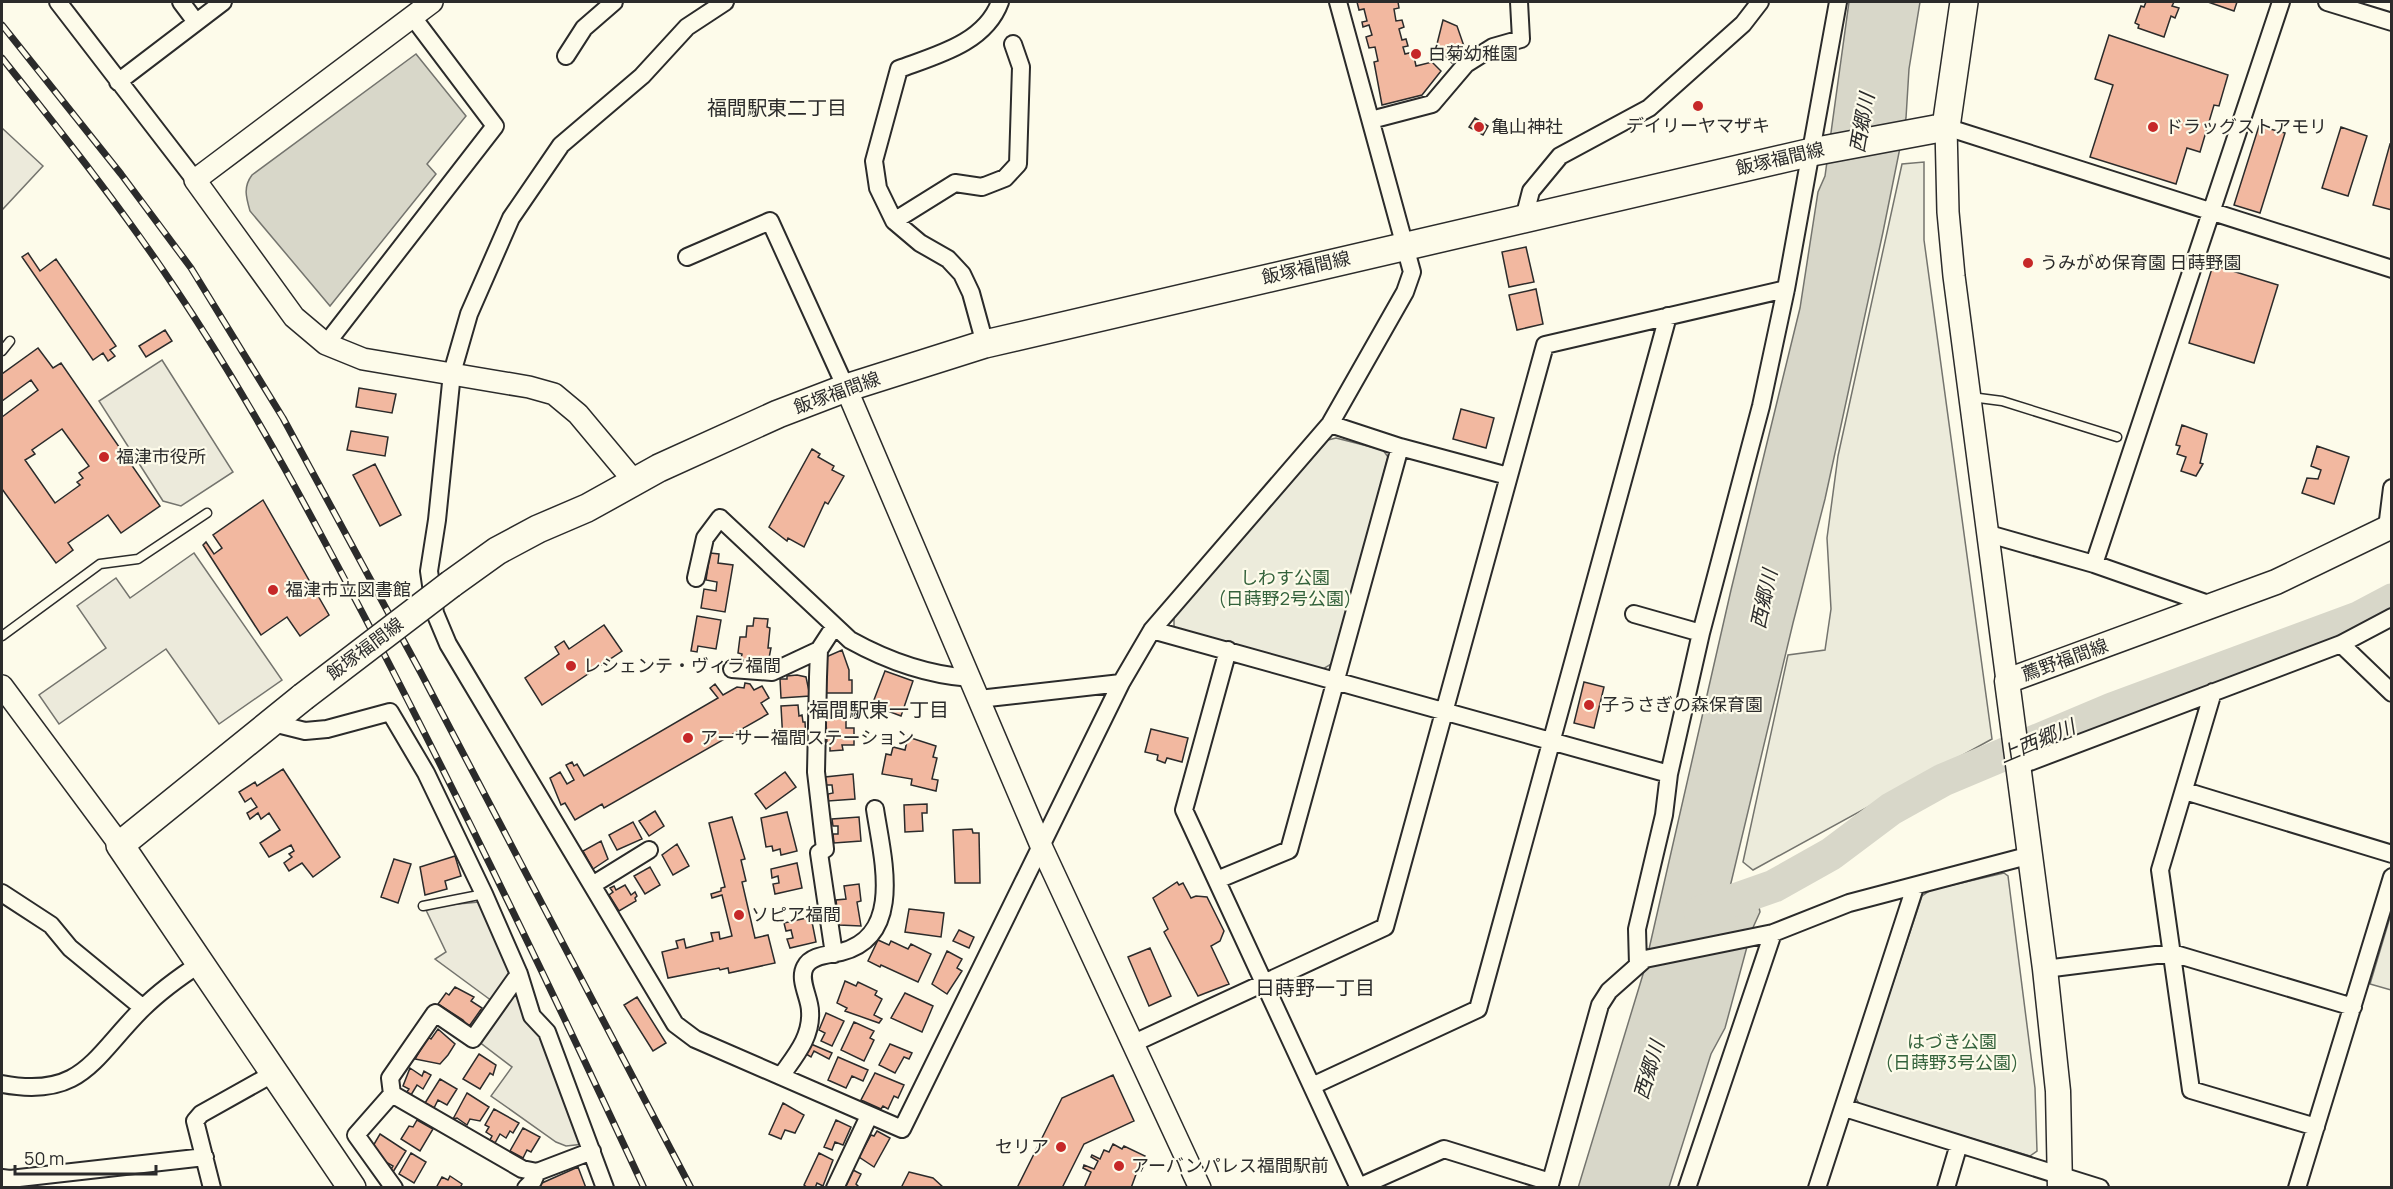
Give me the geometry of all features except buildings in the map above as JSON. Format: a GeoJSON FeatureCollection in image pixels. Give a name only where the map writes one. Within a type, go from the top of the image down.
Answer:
{"type":"FeatureCollection","features":[{"type":"Feature","properties":{"kind":"main road"},"geometry":{"type":"LineString","coordinates":[[1946,127],[1964,2]]}},
{"type":"Feature","properties":{"kind":"main road","name":"飯塚福間線"},"geometry":{"type":"LineString","coordinates":[[120,845],[269,722],[497,551],[587,508],[634,481],[778,414],[846,388],[985,344],[1819,150],[1946,127]]}},
{"type":"Feature","properties":{"kind":"main road","name":"薦野福間線"},"geometry":{"type":"LineString","coordinates":[[2061,1182],[2058,1091],[2045,969],[2007,681],[2276,582],[2389,527]]}},
{"type":"Feature","properties":{"kind":"main road"},"geometry":{"type":"LineString","coordinates":[[120,845],[276,1072],[352,1188]]}},
{"type":"Feature","properties":{"kind":"street"},"geometry":{"type":"LineString","coordinates":[[58,2],[195,180],[294,317],[326,344],[363,359],[529,387],[554,394],[578,414],[634,481]]}},
{"type":"Feature","properties":{"kind":"street"},"geometry":{"type":"LineString","coordinates":[[181,2],[196,22]]}},
{"type":"Feature","properties":{"kind":"street"},"geometry":{"type":"LineString","coordinates":[[118,82],[223,2]]}},
{"type":"Feature","properties":{"kind":"street"},"geometry":{"type":"LineString","coordinates":[[566,56],[584,28],[614,2]]}},
{"type":"Feature","properties":{"kind":"street"},"geometry":{"type":"LineString","coordinates":[[725,2],[687,27],[642,76],[561,144],[511,218],[469,314],[452,373],[438,520],[429,571],[435,613],[477,695],[594,885],[675,1024],[695,1039],[902,1129],[1042,848],[1121,683],[1152,630],[1330,424],[1406,292],[1412,272],[1338,2]]}},
{"type":"Feature","properties":{"kind":"street"},"geometry":{"type":"LineString","coordinates":[[985,344],[971,293],[962,274],[948,259],[920,243],[894,221],[878,188],[874,161],[899,69],[952,50],[980,31],[995,14],[1000,2]]}},
{"type":"Feature","properties":{"kind":"street"},"geometry":{"type":"LineString","coordinates":[[1371,120],[1431,104],[1466,64],[1493,46],[1521,39],[1519,2]]}},
{"type":"Feature","properties":{"kind":"street"},"geometry":{"type":"LineString","coordinates":[[1524,218],[1531,191],[1560,156],[1649,108],[1743,24],[1760,2]]}},
{"type":"Feature","properties":{"kind":"street"},"geometry":{"type":"LineString","coordinates":[[1641,962],[1637,929],[1664,815],[1669,774],[1701,633],[1761,406],[1819,150],[1838,2]]}},
{"type":"Feature","properties":{"kind":"street"},"geometry":{"type":"LineString","coordinates":[[2094,564],[2281,2]]}},
{"type":"Feature","properties":{"kind":"street"},"geometry":{"type":"LineString","coordinates":[[2327,2],[2391,22]]}},
{"type":"Feature","properties":{"kind":"street"},"geometry":{"type":"LineString","coordinates":[[195,180],[424,6],[495,126],[326,344]]}},
{"type":"Feature","properties":{"kind":"street"},"geometry":{"type":"LineString","coordinates":[[894,221],[955,183],[982,187],[1005,178],[1018,164],[1021,67],[1013,44]]}},
{"type":"Feature","properties":{"kind":"street"},"geometry":{"type":"LineString","coordinates":[[2007,681],[1949,223],[1946,127],[1978,135],[2211,213],[2391,269]]}},
{"type":"Feature","properties":{"kind":"street"},"geometry":{"type":"LineString","coordinates":[[687,257],[770,222],[846,388],[1042,848],[1200,1188]]}},
{"type":"Feature","properties":{"kind":"street"},"geometry":{"type":"LineString","coordinates":[[1134,1043],[1385,927],[1545,345],[1786,289]]}},
{"type":"Feature","properties":{"kind":"street"},"geometry":{"type":"LineString","coordinates":[[1312,1086],[1478,1009],[1668,316]]}},
{"type":"Feature","properties":{"kind":"street"},"geometry":{"type":"LineString","coordinates":[[1330,424],[1400,447],[1508,476]]}},
{"type":"Feature","properties":{"kind":"street"},"geometry":{"type":"LineString","coordinates":[[1217,880],[1289,850],[1400,447]]}},
{"type":"Feature","properties":{"kind":"street"},"geometry":{"type":"LineString","coordinates":[[2389,527],[2391,488]]}},
{"type":"Feature","properties":{"kind":"street"},"geometry":{"type":"LineString","coordinates":[[696,578],[705,538],[720,518],[834,627],[869,651],[940,676],[970,678]]}},
{"type":"Feature","properties":{"kind":"street"},"geometry":{"type":"LineString","coordinates":[[1989,534],[2094,564],[2214,606]]}},
{"type":"Feature","properties":{"kind":"street"},"geometry":{"type":"LineString","coordinates":[[1634,614],[1701,633]]}},
{"type":"Feature","properties":{"kind":"street"},"geometry":{"type":"LineString","coordinates":[[2018,760],[2213,692],[2341,644],[2391,617]]}},
{"type":"Feature","properties":{"kind":"street"},"geometry":{"type":"LineString","coordinates":[[834,627],[819,650],[816,772],[825,849],[819,853],[834,954]]}},
{"type":"Feature","properties":{"kind":"street"},"geometry":{"type":"LineString","coordinates":[[1152,630],[1669,774]]}},
{"type":"Feature","properties":{"kind":"street"},"geometry":{"type":"LineString","coordinates":[[2341,644],[2391,693]]}},
{"type":"Feature","properties":{"kind":"street"},"geometry":{"type":"LineString","coordinates":[[732,669],[772,672],[819,650]]}},
{"type":"Feature","properties":{"kind":"street"},"geometry":{"type":"LineString","coordinates":[[1228,650],[1185,810],[1359,1187],[1444,1149],[1550,1185],[1599,1005],[1609,991],[1641,962],[1773,933],[1848,903],[2031,855]]}},
{"type":"Feature","properties":{"kind":"street"},"geometry":{"type":"LineString","coordinates":[[979,699],[1121,683]]}},
{"type":"Feature","properties":{"kind":"street"},"geometry":{"type":"LineString","coordinates":[[2,686],[120,845]]}},
{"type":"Feature","properties":{"kind":"street"},"geometry":{"type":"LineString","coordinates":[[2213,692],[2160,870],[2191,1090],[2316,1126]]}},
{"type":"Feature","properties":{"kind":"street"},"geometry":{"type":"LineString","coordinates":[[269,722],[305,731],[390,712],[426,773],[484,894],[519,974],[532,1016],[547,1032],[605,1188]]}},
{"type":"Feature","properties":{"kind":"street"},"geometry":{"type":"LineString","coordinates":[[2185,791],[2391,854]]}},
{"type":"Feature","properties":{"kind":"street"},"geometry":{"type":"LineString","coordinates":[[781,1076],[808,1037],[811,1012],[802,973],[806,964],[813,958],[856,948],[876,926],[885,906],[886,879],[875,809]]}},
{"type":"Feature","properties":{"kind":"street"},"geometry":{"type":"LineString","coordinates":[[594,885],[649,850]]}},
{"type":"Feature","properties":{"kind":"street"},"geometry":{"type":"LineString","coordinates":[[2297,1188],[2354,1007],[2391,877]]}},
{"type":"Feature","properties":{"kind":"street"},"geometry":{"type":"LineString","coordinates":[[1817,1188],[1845,1108],[1915,887]]}},
{"type":"Feature","properties":{"kind":"street"},"geometry":{"type":"LineString","coordinates":[[2,893],[51,925],[70,948],[143,1008]]}},
{"type":"Feature","properties":{"kind":"street"},"geometry":{"type":"LineString","coordinates":[[1687,1188],[1773,933]]}},
{"type":"Feature","properties":{"kind":"street"},"geometry":{"type":"LineString","coordinates":[[2045,969],[2172,953],[2354,1007]]}},
{"type":"Feature","properties":{"kind":"street"},"geometry":{"type":"LineString","coordinates":[[2,1084],[47,1088],[67,1082],[85,1072],[143,1008],[201,963]]}},
{"type":"Feature","properties":{"kind":"street"},"geometry":{"type":"LineString","coordinates":[[394,1188],[356,1135],[392,1094],[390,1078],[435,1013],[473,1039],[519,974]]}},
{"type":"Feature","properties":{"kind":"street"},"geometry":{"type":"LineString","coordinates":[[212,1188],[195,1122],[201,1114],[276,1072]]}},
{"type":"Feature","properties":{"kind":"street"},"geometry":{"type":"LineString","coordinates":[[392,1094],[522,1169],[537,1172],[592,1151]]}},
{"type":"Feature","properties":{"kind":"street"},"geometry":{"type":"LineString","coordinates":[[1845,1108],[1959,1144],[2061,1182],[2100,1188]]}},
{"type":"Feature","properties":{"kind":"street"},"geometry":{"type":"LineString","coordinates":[[835,1188],[869,1116]]}},
{"type":"Feature","properties":{"kind":"street"},"geometry":{"type":"LineString","coordinates":[[1946,1188],[1959,1144]]}},
{"type":"Feature","properties":{"kind":"street"},"geometry":{"type":"LineString","coordinates":[[2,1178],[10,1179],[204,1157]]}},
{"type":"Feature","properties":{"kind":"street"},"geometry":{"type":"LineString","coordinates":[[526,1188],[533,1181],[537,1172]]}},
{"type":"Feature","properties":{"kind":"lane"},"geometry":{"type":"LineString","coordinates":[[2,351],[10,341]]}},
{"type":"Feature","properties":{"kind":"lane"},"geometry":{"type":"LineString","coordinates":[[1971,397],[2002,401],[2117,437]]}},
{"type":"Feature","properties":{"kind":"lane"},"geometry":{"type":"LineString","coordinates":[[2,636],[100,564],[138,559],[207,513]]}},
{"type":"Feature","properties":{"kind":"lane"},"geometry":{"type":"LineString","coordinates":[[423,906],[484,894]]}},
{"type":"Feature","properties":{"kind":"green space"},"geometry":{"type":"Polygon","coordinates":[[[1924,162],[1924,240],[1992,739],[1753,870],[1743,862],[1788,655],[1825,650],[1831,609],[1827,538],[1838,456],[1902,164],[1924,162]]]}},
{"type":"Feature","properties":{"kind":"green space","name":"しわす公園 (日蒔野2号公園)"},"geometry":{"type":"Polygon","coordinates":[[[1336,438],[1383,450],[1388,457],[1333,663],[1323,669],[1174,628],[1174,617],[1328,440],[1336,438]]]}},
{"type":"Feature","properties":{"kind":"green space","name":"はづき公園 (日蒔野3号公園)"},"geometry":{"type":"Polygon","coordinates":[[[2004,873],[2008,876],[2035,1088],[2037,1151],[2030,1156],[1860,1105],[1855,1097],[1922,896],[1931,890],[2004,873]]]}},
{"type":"Feature","properties":{"kind":"green space"},"geometry":{"type":"Polygon","coordinates":[[[2391,914],[2392,990],[2370,984],[2391,914]]]}},
{"type":"Feature","properties":{"kind":"shaded area"},"geometry":{"type":"Polygon","coordinates":[[[2,128],[43,166],[2,210],[2,128]]]}},
{"type":"Feature","properties":{"kind":"shaded area"},"geometry":{"type":"Polygon","coordinates":[[[162,360],[233,472],[181,506],[163,501],[99,401],[162,360]]]}},
{"type":"Feature","properties":{"kind":"shaded area"},"geometry":{"type":"Polygon","coordinates":[[[194,553],[282,680],[219,724],[166,649],[59,724],[39,695],[106,648],[77,606],[116,578],[130,598],[194,553]]]}},
{"type":"Feature","properties":{"kind":"shaded area"},"geometry":{"type":"Polygon","coordinates":[[[479,902],[512,971],[492,1001],[435,959],[446,952],[426,910],[479,902]]]}},
{"type":"Feature","properties":{"kind":"shaded area"},"geometry":{"type":"Polygon","coordinates":[[[511,991],[520,992],[525,1021],[539,1034],[584,1144],[566,1146],[556,1142],[491,1096],[512,1067],[478,1041],[511,991]]]}},
{"type":"Feature","properties":{"kind":"water","name":"西郷川"},"geometry":{"type":"Polygon","coordinates":[[[1849,2],[1920,2],[1909,69],[1906,118],[1883,232],[1825,499],[1730,887],[1759,907],[1760,912],[1751,932],[1725,1028],[1711,1054],[1669,1187],[1578,1188],[1644,971],[1731,590],[1800,308],[1818,192],[1825,176],[1849,2]]]}},
{"type":"Feature","properties":{"kind":"water"},"geometry":{"type":"Polygon","coordinates":[[[416,54],[466,116],[427,164],[436,174],[330,306],[250,211],[247,184],[252,175],[416,54]]]}},
{"type":"Feature","properties":{"kind":"waterway","name":"上西郷川"},"geometry":{"type":"LineString","coordinates":[[1700,912],[1774,886],[1831,854],[1891,809],[1943,780],[2112,709],[2358,618],[2392,600]]}},
{"type":"Feature","properties":{"kind":"railway"},"geometry":{"type":"LineString","coordinates":[[2,25],[121,174],[191,268],[283,418],[421,673],[691,1188]]}},
{"type":"Feature","properties":{"kind":"railway"},"geometry":{"type":"LineString","coordinates":[[2,58],[91,171],[155,258],[204,332],[284,467],[383,652],[450,785],[644,1188]]}},
{"type":"Feature","properties":{"kind":"place","name":"白菊幼稚園"},"geometry":{"type":"Point","coordinates":[1416,54]}},
{"type":"Feature","properties":{"kind":"place","name":"デイリーヤマザキ"},"geometry":{"type":"Point","coordinates":[1698,106]}},
{"type":"Feature","properties":{"kind":"place","name":"亀山神社"},"geometry":{"type":"Point","coordinates":[1479,127]}},
{"type":"Feature","properties":{"kind":"place","name":"ドラッグストアモリ"},"geometry":{"type":"Point","coordinates":[2153,127]}},
{"type":"Feature","properties":{"kind":"place","name":"うみがめ保育園 日蒔野園"},"geometry":{"type":"Point","coordinates":[2028,263]}},
{"type":"Feature","properties":{"kind":"place","name":"福津市役所"},"geometry":{"type":"Point","coordinates":[104,457]}},
{"type":"Feature","properties":{"kind":"place","name":"福津市立図書館"},"geometry":{"type":"Point","coordinates":[273,590]}},
{"type":"Feature","properties":{"kind":"place","name":"レシェンテ・ヴィラ福間"},"geometry":{"type":"Point","coordinates":[571,666]}},
{"type":"Feature","properties":{"kind":"place","name":"子うさぎの森保育園"},"geometry":{"type":"Point","coordinates":[1589,705]}},
{"type":"Feature","properties":{"kind":"place","name":"アーサー福間ステーション"},"geometry":{"type":"Point","coordinates":[688,738]}},
{"type":"Feature","properties":{"kind":"place","name":"ソピア福間"},"geometry":{"type":"Point","coordinates":[739,915]}},
{"type":"Feature","properties":{"kind":"place","name":"セリア"},"geometry":{"type":"Point","coordinates":[1061,1147]}},
{"type":"Feature","properties":{"kind":"place","name":"アーバンパレス福間駅前"},"geometry":{"type":"Point","coordinates":[1119,1166]}},
{"type":"Feature","properties":{"kind":"district","name":"福間駅東二丁目"},"geometry":{"type":"Point","coordinates":[777,108]}},
{"type":"Feature","properties":{"kind":"district","name":"福間駅東一丁目"},"geometry":{"type":"Point","coordinates":[879,710]}},
{"type":"Feature","properties":{"kind":"district","name":"日蒔野一丁目"},"geometry":{"type":"Point","coordinates":[1315,988]}}]}
